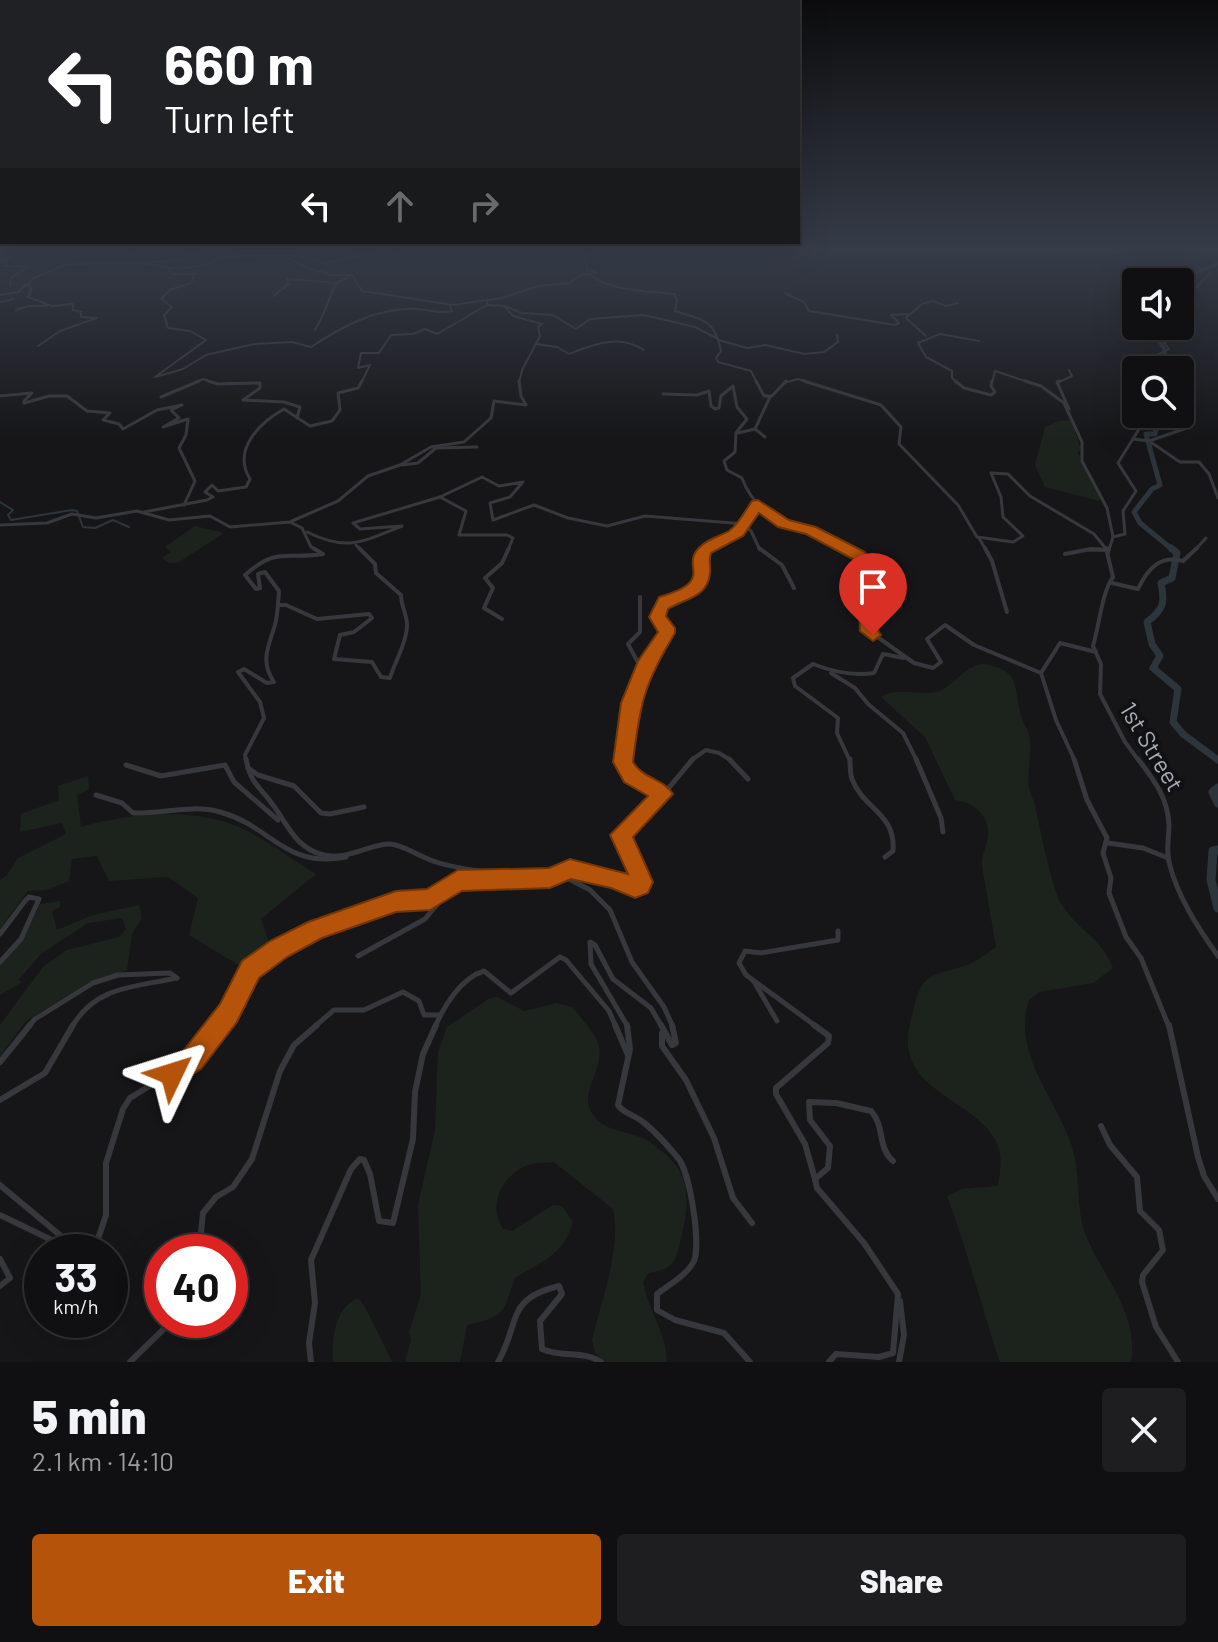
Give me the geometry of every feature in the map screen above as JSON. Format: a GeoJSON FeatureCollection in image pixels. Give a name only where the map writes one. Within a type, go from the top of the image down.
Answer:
{"type":"FeatureCollection","features":[{"type":"Feature","properties":{"kind":"street"},"geometry":{"type":"LineString","coordinates":[[38,346],[60,331],[97,319],[81,317],[81,313]]}},
{"type":"Feature","properties":{"kind":"street"},"geometry":{"type":"LineString","coordinates":[[166,313],[164,315],[168,328],[190,331],[206,340],[178,362],[160,370],[155,377],[192,365],[206,355],[262,343],[292,342],[307,348],[340,327],[387,313]]}},
{"type":"Feature","properties":{"kind":"street"},"geometry":{"type":"LineString","coordinates":[[315,330],[326,313]]}},
{"type":"Feature","properties":{"kind":"street"},"geometry":{"type":"LineString","coordinates":[[0,525],[47,523],[75,514],[97,518],[142,512],[211,499],[213,496],[205,492],[212,485],[218,491],[246,487],[250,479],[242,470],[241,462],[259,427],[284,409],[312,426],[332,421],[339,412],[338,393],[358,388],[370,365],[358,368],[360,355],[379,353],[390,336],[413,334],[425,329],[437,334],[470,313]]}},
{"type":"Feature","properties":{"kind":"street"},"geometry":{"type":"LineString","coordinates":[[142,512],[163,520],[210,516],[230,527],[290,522],[338,501],[368,476],[400,465],[431,447],[464,442],[491,418],[494,401],[526,405],[518,395],[519,374],[540,336],[538,327],[542,324],[510,313]]}},
{"type":"Feature","properties":{"kind":"street"},"geometry":{"type":"LineString","coordinates":[[521,313],[553,315],[576,329],[590,319],[650,315],[669,323],[695,327],[747,348],[765,345],[805,354],[831,349],[838,342],[837,335]]}},
{"type":"Feature","properties":{"kind":"street"},"geometry":{"type":"LineString","coordinates":[[682,313],[708,320],[715,327],[719,339],[718,362],[751,371],[761,393],[770,397]]}},
{"type":"Feature","properties":{"kind":"street"},"geometry":{"type":"LineString","coordinates":[[832,313],[853,319],[883,319],[898,325],[891,315],[911,314]]}},
{"type":"Feature","properties":{"kind":"street"},"geometry":{"type":"LineString","coordinates":[[911,314],[906,318],[926,336]]}},
{"type":"Feature","properties":{"kind":"street"},"geometry":{"type":"LineString","coordinates":[[979,341],[938,333],[926,336],[918,343],[922,353],[952,371],[952,378],[964,388],[991,395],[995,392],[991,386],[993,372],[1000,372],[1041,386],[1055,395],[1069,411]]}},
{"type":"Feature","properties":{"kind":"street"},"geometry":{"type":"LineString","coordinates":[[1151,356],[1169,349],[1163,340]]}},
{"type":"Feature","properties":{"kind":"street"},"geometry":{"type":"LineString","coordinates":[[536,344],[557,347],[569,354],[600,342],[630,341],[644,350]]}},
{"type":"Feature","properties":{"kind":"street"},"geometry":{"type":"LineString","coordinates":[[1069,370],[1072,376],[1057,382],[1082,442],[1082,461],[1107,508],[1113,537],[1108,551]]}},
{"type":"Feature","properties":{"kind":"street"},"geometry":{"type":"LineString","coordinates":[[161,397],[203,379],[218,384],[251,381],[260,383],[260,388],[243,400],[288,401],[300,407],[297,418]]}},
{"type":"Feature","properties":{"kind":"street"},"geometry":{"type":"LineString","coordinates":[[755,429],[770,397],[787,380],[798,379],[881,405],[901,427],[899,444],[936,486],[958,505],[972,534],[979,538],[1013,542],[1023,536],[1003,517],[1001,497],[991,473],[996,471],[1008,474],[1030,496],[1088,529],[1108,551]]}},
{"type":"Feature","properties":{"kind":"street"},"geometry":{"type":"LineString","coordinates":[[663,394],[697,395],[709,391],[711,406],[715,409],[719,408],[720,397],[733,386],[737,407],[747,419],[738,426],[733,441],[735,452],[724,463],[727,470],[742,478],[744,489],[784,524],[823,535],[859,556],[864,565],[858,582],[867,606],[869,631],[922,666],[940,665],[927,639],[945,625],[974,645],[1041,673]]}},
{"type":"Feature","properties":{"kind":"street"},"geometry":{"type":"LineString","coordinates":[[0,396],[32,393],[24,403],[37,397],[67,396],[87,411],[108,412],[103,420],[119,424],[123,429],[157,410],[182,405],[171,410],[179,418],[163,427],[185,419],[188,421],[179,448],[195,481],[184,505]]}},
{"type":"Feature","properties":{"kind":"street"},"geometry":{"type":"LineString","coordinates":[[1113,537],[1125,534],[1123,511],[1136,491],[1118,463],[1140,428]]}},
{"type":"Feature","properties":{"kind":"street"},"geometry":{"type":"LineString","coordinates":[[1147,441],[1184,428]]}},
{"type":"Feature","properties":{"kind":"street"},"geometry":{"type":"LineString","coordinates":[[738,433],[755,429]]}},
{"type":"Feature","properties":{"kind":"street"},"geometry":{"type":"LineString","coordinates":[[755,429],[765,437]]}},
{"type":"Feature","properties":{"kind":"street"},"geometry":{"type":"LineString","coordinates":[[1133,439],[1147,441],[1180,462],[1199,462],[1209,474],[1218,498]]}},
{"type":"Feature","properties":{"kind":"street"},"geometry":{"type":"LineString","coordinates":[[400,465],[418,463],[436,448],[477,447]]}},
{"type":"Feature","properties":{"kind":"street"},"geometry":{"type":"LineString","coordinates":[[290,522],[330,543],[356,545],[402,526],[360,529],[353,523],[406,504],[440,497],[482,477],[499,486],[523,482],[510,497],[490,503],[493,520],[534,505],[568,518],[607,526],[645,516],[744,525],[751,531],[761,552],[782,565],[794,588]]}},
{"type":"Feature","properties":{"kind":"street"},"geometry":{"type":"LineString","coordinates":[[440,497],[466,511],[459,535],[507,535],[513,538],[502,563],[485,578],[493,588],[484,608],[502,619]]}},
{"type":"Feature","properties":{"kind":"street"},"geometry":{"type":"LineString","coordinates":[[663,794],[631,776],[623,762],[630,703],[647,661],[666,633],[667,628],[657,617],[664,601],[689,596],[703,575],[701,559],[705,550],[744,525],[746,517],[758,504]]}},
{"type":"Feature","properties":{"kind":"street"},"geometry":{"type":"LineString","coordinates":[[289,833],[273,804],[250,780],[245,765],[245,755],[266,715],[238,672],[244,669],[267,683],[274,682],[265,668],[265,655],[279,591],[267,573],[258,574],[260,588],[256,589],[245,575],[259,561],[278,552],[300,556],[323,554],[311,547],[307,532]]}},
{"type":"Feature","properties":{"kind":"street"},"geometry":{"type":"LineString","coordinates":[[979,538],[992,561],[1007,612]]}},
{"type":"Feature","properties":{"kind":"street"},"geometry":{"type":"LineString","coordinates":[[1111,582],[1138,589],[1142,577],[1161,561],[1168,558],[1183,561],[1188,552],[1201,546],[1206,538]]}},
{"type":"Feature","properties":{"kind":"street"},"geometry":{"type":"LineString","coordinates":[[278,605],[297,609],[317,619],[369,614],[372,618],[367,625],[340,635],[334,659],[347,663],[372,662],[381,677],[390,678],[395,659],[406,640],[408,622],[401,606],[401,595],[376,573],[375,564],[356,545]]}},
{"type":"Feature","properties":{"kind":"street"},"geometry":{"type":"LineString","coordinates":[[1065,554],[1091,549],[1108,551]]}},
{"type":"Feature","properties":{"kind":"street","name":"1st Street"},"geometry":{"type":"LineString","coordinates":[[1108,551],[1111,582],[1105,588],[1104,608],[1093,646],[1101,664],[1100,694],[1125,742],[1157,783],[1165,799],[1169,821],[1168,858],[1180,892],[1218,956]]}},
{"type":"Feature","properties":{"kind":"street"},"geometry":{"type":"LineString","coordinates":[[640,597],[640,632],[628,644],[641,668],[640,680]]}},
{"type":"Feature","properties":{"kind":"street"},"geometry":{"type":"LineString","coordinates":[[1041,673],[1060,643],[1096,652]]}},
{"type":"Feature","properties":{"kind":"street"},"geometry":{"type":"LineString","coordinates":[[829,671],[874,673],[883,654],[910,660]]}},
{"type":"Feature","properties":{"kind":"street"},"geometry":{"type":"LineString","coordinates":[[885,857],[893,851],[894,837],[889,824],[861,794],[851,778],[850,759],[837,733],[838,718],[795,686],[793,678],[807,666],[813,664],[829,671],[855,688],[868,704],[903,733],[922,770],[941,818],[943,832]]}},
{"type":"Feature","properties":{"kind":"street"},"geometry":{"type":"LineString","coordinates":[[1041,673],[1049,704],[1072,751],[1087,800],[1108,843]]}},
{"type":"Feature","properties":{"kind":"street"},"geometry":{"type":"LineString","coordinates":[[550,878],[560,871],[582,869],[630,887],[641,886],[634,859],[621,835],[663,794],[689,762],[706,750],[726,756],[748,779]]}},
{"type":"Feature","properties":{"kind":"street"},"geometry":{"type":"LineString","coordinates":[[126,765],[161,776],[225,765],[233,782],[248,797],[267,808],[306,847],[325,856],[360,853]]}},
{"type":"Feature","properties":{"kind":"street"},"geometry":{"type":"LineString","coordinates":[[245,765],[254,776],[292,785],[320,812],[334,814],[347,807],[364,807]]}},
{"type":"Feature","properties":{"kind":"street"},"geometry":{"type":"LineString","coordinates":[[96,795],[115,799],[133,813],[185,808],[221,812],[319,864],[390,844],[437,863],[497,872],[523,881]]}},
{"type":"Feature","properties":{"kind":"street"},"geometry":{"type":"LineString","coordinates":[[1108,843],[1143,848],[1168,858]]}},
{"type":"Feature","properties":{"kind":"street"},"geometry":{"type":"LineString","coordinates":[[1108,843],[1103,853],[1111,878],[1111,902],[1126,937],[1141,958],[1169,1025],[1198,1157],[1204,1176],[1218,1199]]}},
{"type":"Feature","properties":{"kind":"street"},"geometry":{"type":"LineString","coordinates":[[100,1234],[106,1215],[106,1163],[118,1120],[130,1098],[192,1060],[234,1004],[250,970],[279,949],[316,930],[396,901],[430,899],[458,881],[523,881],[565,877],[578,882],[609,908],[633,965],[662,1000],[671,1018],[675,1045],[669,1043],[646,1003],[613,979],[595,945],[590,942],[588,947],[598,979],[620,1010],[629,1031],[628,1055],[618,1105],[621,1110],[642,1120],[681,1161],[695,1224],[694,1260],[684,1273],[657,1294],[657,1310],[671,1322],[717,1329],[726,1334],[750,1362]]}},
{"type":"Feature","properties":{"kind":"street"},"geometry":{"type":"LineString","coordinates":[[358,956],[425,919],[458,881]]}},
{"type":"Feature","properties":{"kind":"street"},"geometry":{"type":"LineString","coordinates":[[0,934],[12,923],[22,902],[29,897],[39,899],[21,939],[0,962]]}},
{"type":"Feature","properties":{"kind":"street"},"geometry":{"type":"LineString","coordinates":[[838,931],[838,940],[761,953],[745,951],[739,963],[746,975],[829,1036],[828,1043],[776,1088],[776,1094],[805,1144],[817,1188],[864,1243],[898,1294],[904,1335],[899,1362]]}},
{"type":"Feature","properties":{"kind":"street"},"geometry":{"type":"LineString","coordinates":[[311,1362],[309,1343],[315,1303],[311,1260],[351,1169],[360,1159],[369,1167],[371,1199],[379,1221],[393,1223],[413,1139],[415,1092],[423,1054],[433,1036],[439,1015],[474,974],[484,971],[511,993],[560,957],[569,962],[576,976],[609,1011],[628,1055]]}},
{"type":"Feature","properties":{"kind":"street"},"geometry":{"type":"LineString","coordinates":[[0,1062],[35,1019],[93,983],[129,974],[164,972],[177,975],[171,981],[113,991],[96,998],[78,1016],[45,1073],[0,1100]]}},
{"type":"Feature","properties":{"kind":"street"},"geometry":{"type":"LineString","coordinates":[[752,978],[777,1021]]}},
{"type":"Feature","properties":{"kind":"street"},"geometry":{"type":"LineString","coordinates":[[201,1234],[203,1213],[216,1197],[233,1187],[252,1159],[280,1071],[294,1045],[307,1032],[334,1010],[364,1010],[403,992],[419,1001],[424,1015],[439,1015]]}},
{"type":"Feature","properties":{"kind":"street"},"geometry":{"type":"LineString","coordinates":[[662,1030],[662,1046],[686,1080],[714,1138],[733,1198],[752,1223]]}},
{"type":"Feature","properties":{"kind":"street"},"geometry":{"type":"LineString","coordinates":[[815,1179],[828,1168],[830,1146],[807,1113],[807,1107],[813,1100],[874,1113],[881,1147],[893,1161]]}},
{"type":"Feature","properties":{"kind":"street"},"geometry":{"type":"LineString","coordinates":[[1101,1126],[1110,1145],[1137,1177],[1140,1211],[1162,1236],[1163,1250],[1143,1275],[1142,1282],[1153,1320],[1178,1362]]}},
{"type":"Feature","properties":{"kind":"street"},"geometry":{"type":"LineString","coordinates":[[0,1185],[59,1234]]}},
{"type":"Feature","properties":{"kind":"street"},"geometry":{"type":"LineString","coordinates":[[0,1215],[36,1234]]}},
{"type":"Feature","properties":{"kind":"street"},"geometry":{"type":"LineString","coordinates":[[0,1259],[10,1278],[0,1286]]}},
{"type":"Feature","properties":{"kind":"street"},"geometry":{"type":"LineString","coordinates":[[498,1362],[510,1341],[515,1314],[527,1296],[537,1290],[559,1286],[562,1294],[560,1300],[541,1315],[537,1326],[542,1349],[549,1353],[581,1352],[601,1362]]}},
{"type":"Feature","properties":{"kind":"street"},"geometry":{"type":"LineString","coordinates":[[829,1362],[833,1356],[847,1352],[882,1359],[893,1353],[898,1294]]}},
{"type":"Feature","properties":{"kind":"street"},"geometry":{"type":"LineString","coordinates":[[130,1362],[155,1338]]}},
{"type":"Feature","properties":{"kind":"shaded area"},"geometry":{"type":"Polygon","coordinates":[[[1059,421],[1071,421],[1081,449],[1078,453],[1101,497],[1099,501],[1045,487],[1035,465],[1045,427],[1059,421]]]}},
{"type":"Feature","properties":{"kind":"shaded area"},"geometry":{"type":"Polygon","coordinates":[[[195,526],[224,533],[179,562],[169,563],[162,558],[171,552],[165,547],[195,526]]]}},
{"type":"Feature","properties":{"kind":"shaded area"},"geometry":{"type":"Polygon","coordinates":[[[984,664],[1005,671],[1014,682],[1030,738],[1029,787],[1058,897],[1068,914],[1097,942],[1113,968],[1093,983],[1039,992],[1029,1000],[1025,1021],[1026,1041],[1032,1060],[1074,1154],[1085,1233],[1130,1327],[1131,1362],[1000,1362],[947,1196],[962,1189],[998,1186],[999,1148],[986,1127],[937,1090],[912,1061],[908,1041],[912,1016],[925,982],[940,973],[973,962],[996,947],[982,866],[988,827],[978,810],[955,800],[925,737],[881,697],[894,692],[936,692],[970,669],[984,664]]]}},
{"type":"Feature","properties":{"kind":"shaded area"},"geometry":{"type":"Polygon","coordinates":[[[88,776],[89,789],[77,795],[81,827],[121,818],[165,814],[208,818],[247,831],[316,874],[261,919],[270,946],[245,969],[189,935],[198,898],[168,877],[109,881],[97,856],[72,859],[69,881],[46,890],[28,891],[0,929],[0,880],[18,858],[66,834],[62,823],[20,832],[21,814],[59,800],[58,786],[88,776]]]}},
{"type":"Feature","properties":{"kind":"shaded area"},"geometry":{"type":"Polygon","coordinates":[[[60,901],[60,907],[52,911],[57,930],[93,915],[139,905],[142,918],[132,934],[127,970],[91,982],[26,1021],[0,1056],[0,1025],[43,967],[67,950],[119,937],[126,929],[122,918],[88,923],[42,953],[18,980],[22,982],[0,995],[0,964],[24,937],[40,904],[60,901]]]}},
{"type":"Feature","properties":{"kind":"shaded area"},"geometry":{"type":"Polygon","coordinates":[[[498,997],[524,1011],[557,1003],[572,1007],[592,1031],[599,1047],[588,1100],[593,1115],[610,1128],[648,1141],[671,1159],[684,1180],[687,1204],[674,1261],[662,1270],[649,1273],[643,1282],[664,1342],[667,1362],[605,1362],[595,1353],[592,1340],[613,1257],[613,1209],[554,1162],[531,1164],[511,1176],[500,1192],[496,1211],[503,1229],[512,1231],[553,1205],[562,1206],[573,1222],[564,1243],[551,1256],[515,1278],[501,1312],[467,1325],[460,1362],[405,1362],[411,1339],[409,1332],[421,1295],[418,1205],[435,1130],[438,1052],[447,1027],[490,998],[498,997]]]}},
{"type":"Feature","properties":{"kind":"shaded area"},"geometry":{"type":"Polygon","coordinates":[[[358,1298],[392,1362],[333,1362],[334,1334],[339,1317],[358,1298]]]}},
{"type":"Feature","properties":{"kind":"waterway"},"geometry":{"type":"LineString","coordinates":[[1158,340],[1165,356]]}},
{"type":"Feature","properties":{"kind":"waterway"},"geometry":{"type":"LineString","coordinates":[[1156,428],[1155,434],[1146,434],[1160,485],[1152,489],[1134,512],[1140,523],[1173,550]]}},
{"type":"Feature","properties":{"kind":"waterway"},"geometry":{"type":"LineString","coordinates":[[0,502],[13,510],[8,515],[11,520],[72,510],[77,511],[83,527],[95,528],[113,520],[129,527]]}},
{"type":"Feature","properties":{"kind":"waterway"},"geometry":{"type":"LineString","coordinates":[[1171,548],[1177,553],[1172,578],[1161,583],[1162,605],[1147,622],[1152,644],[1160,656],[1153,668],[1178,689],[1173,722],[1183,734],[1218,760]]}},
{"type":"Feature","properties":{"kind":"waterway"},"geometry":{"type":"LineString","coordinates":[[1218,788],[1213,792],[1218,803]]}},
{"type":"Feature","properties":{"kind":"waterway"},"geometry":{"type":"LineString","coordinates":[[1218,850],[1213,851],[1211,880],[1218,908]]}},
{"type":"Feature","properties":{"kind":"route"},"geometry":{"type":"LineString","coordinates":[[172,1074],[192,1060],[229,1013],[250,970],[279,949],[316,930],[396,901],[430,899],[458,881],[523,881],[550,878],[560,871],[582,869],[630,887],[641,886],[634,859],[621,835],[663,794],[638,782],[623,762],[630,703],[647,661],[666,633],[667,628],[657,617],[664,601],[680,599],[694,591],[703,575],[701,559],[705,550],[738,532],[758,504],[778,521],[811,530],[859,556],[864,565],[857,578],[867,606],[869,631],[873,635]]}}]}
